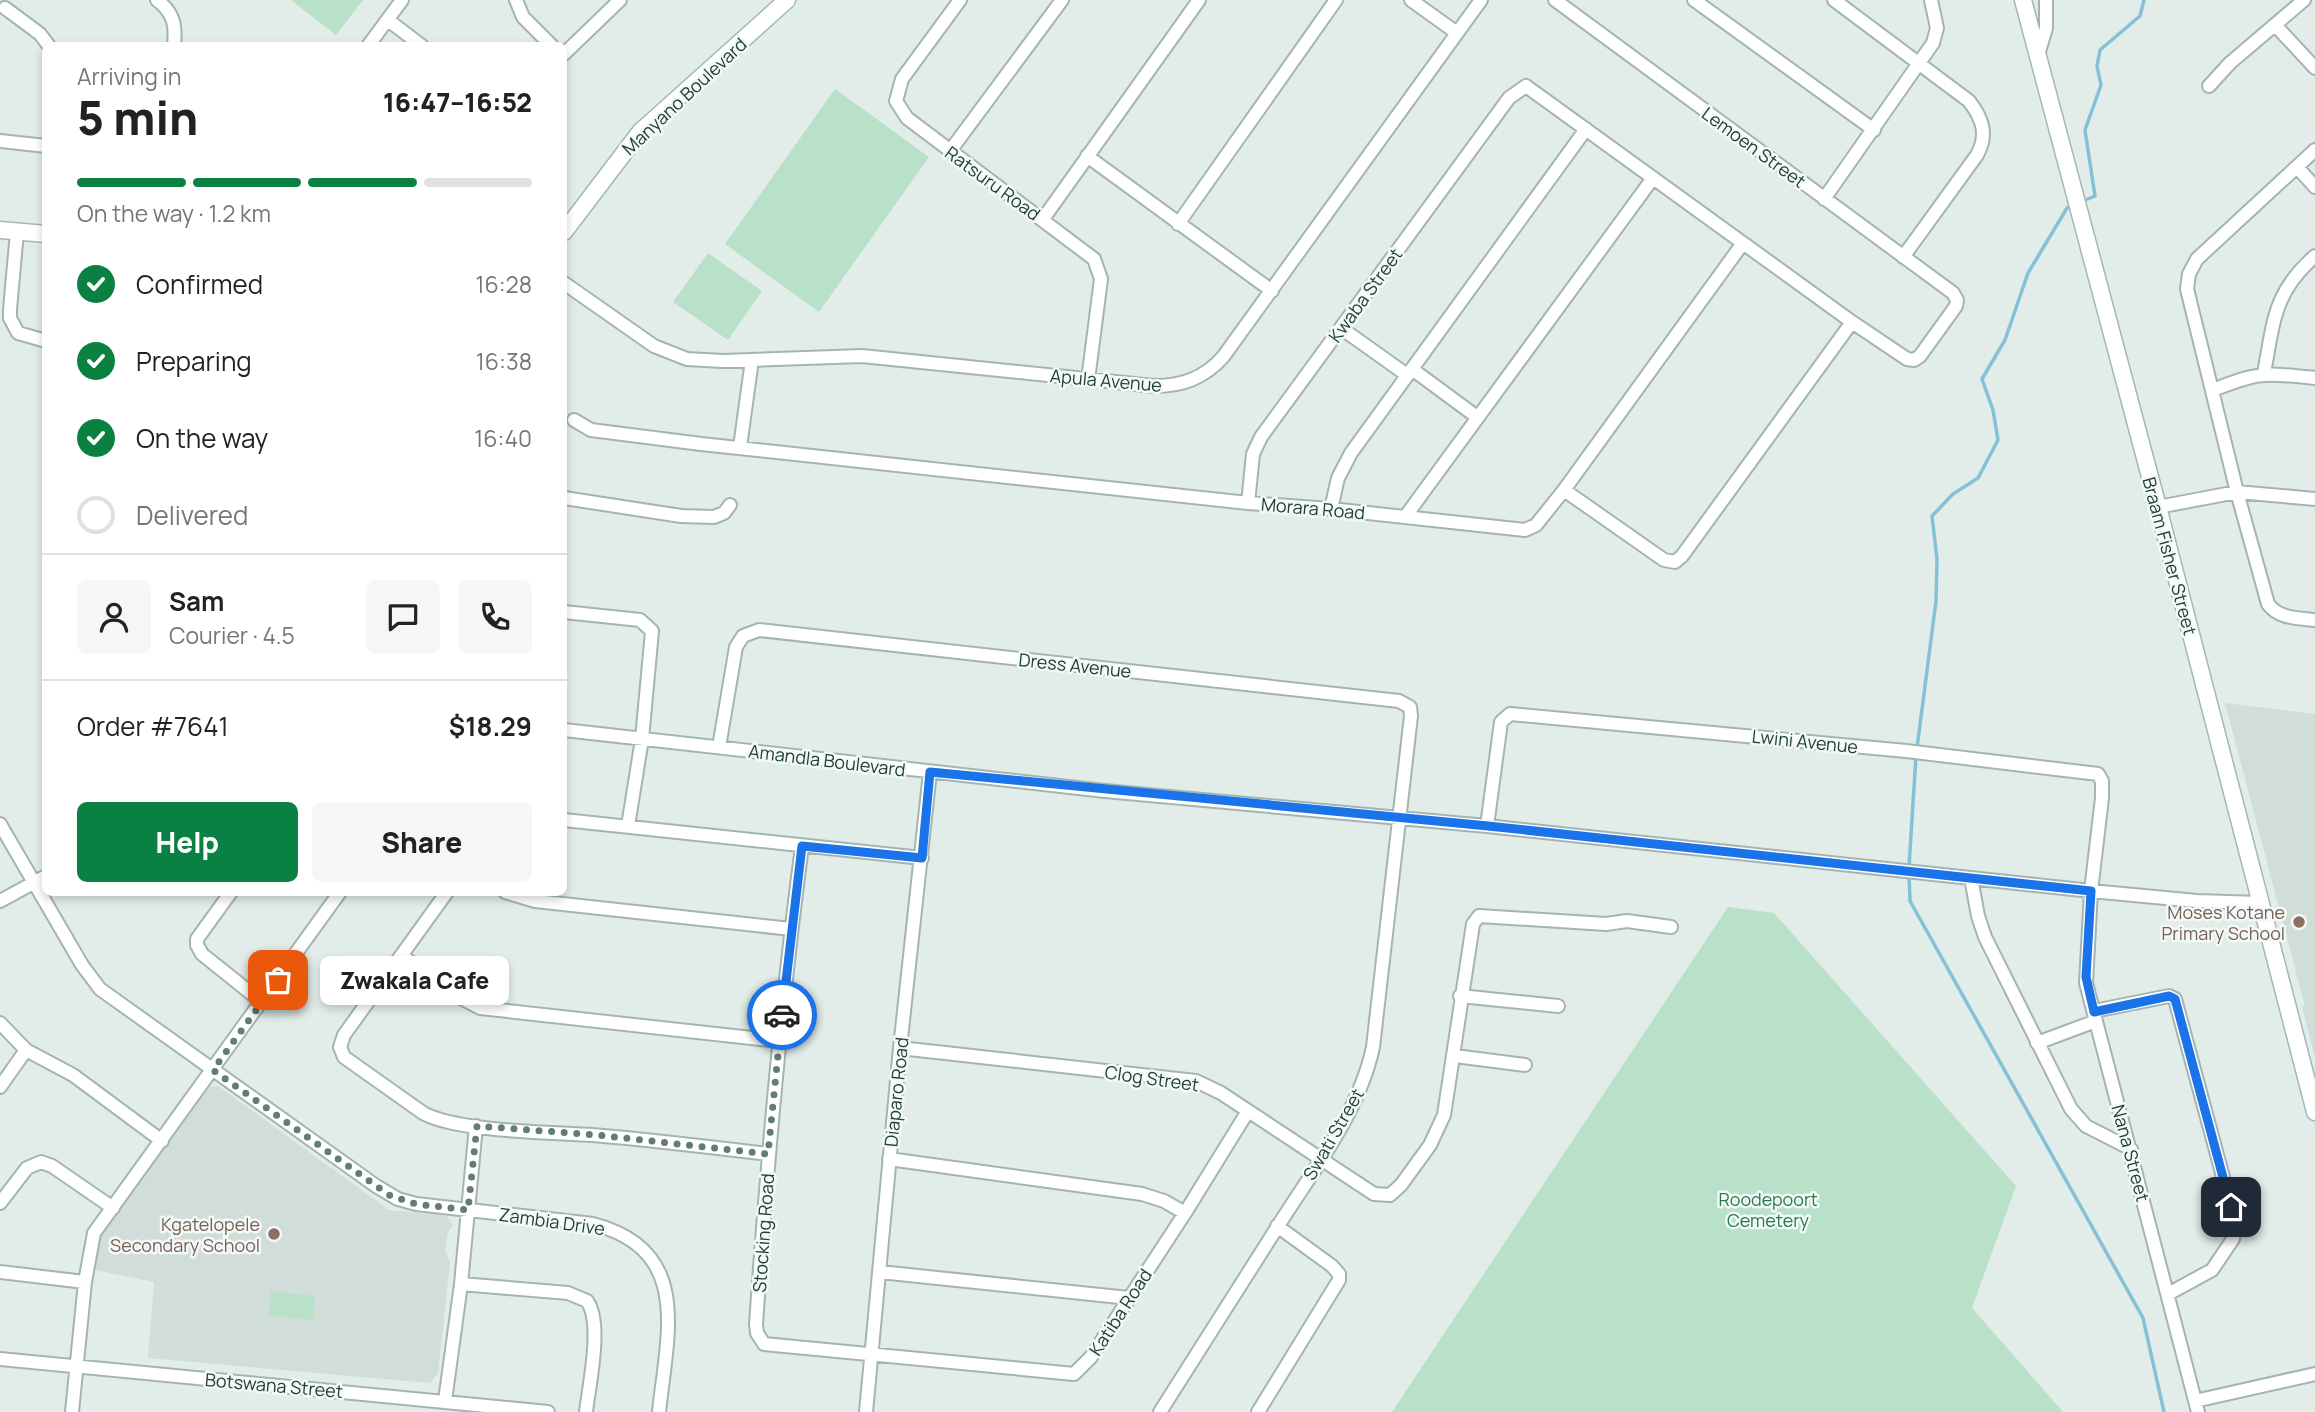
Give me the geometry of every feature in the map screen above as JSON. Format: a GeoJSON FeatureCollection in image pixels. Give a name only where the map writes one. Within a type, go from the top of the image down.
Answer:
{"type":"FeatureCollection","features":[{"type":"Feature","properties":{"kind":"street"},"geometry":{"type":"LineString","coordinates":[[157,0],[168,9],[174,21],[174,42]]}},
{"type":"Feature","properties":{"kind":"street"},"geometry":{"type":"LineString","coordinates":[[372,42],[402,0]]}},
{"type":"Feature","properties":{"kind":"street"},"geometry":{"type":"LineString","coordinates":[[516,0],[523,17],[547,42]]}},
{"type":"Feature","properties":{"kind":"street"},"geometry":{"type":"LineString","coordinates":[[567,51],[620,0]]}},
{"type":"Feature","properties":{"kind":"street","name":"Manyano Boulevard"},"geometry":{"type":"LineString","coordinates":[[567,224],[640,132],[787,0]]}},
{"type":"Feature","properties":{"kind":"street","name":"Ratsuru Road"},"geometry":{"type":"LineString","coordinates":[[960,0],[902,79],[896,100],[907,118],[1086,252],[1098,267],[1101,289],[1088,380]]}},
{"type":"Feature","properties":{"kind":"street"},"geometry":{"type":"LineString","coordinates":[[950,152],[1062,0]]}},
{"type":"Feature","properties":{"kind":"street"},"geometry":{"type":"LineString","coordinates":[[1043,219],[1199,0]]}},
{"type":"Feature","properties":{"kind":"street"},"geometry":{"type":"LineString","coordinates":[[1178,224],[1336,0]]}},
{"type":"Feature","properties":{"kind":"street"},"geometry":{"type":"LineString","coordinates":[[1411,0],[1457,33]]}},
{"type":"Feature","properties":{"kind":"street","name":"Apula Avenue"},"geometry":{"type":"LineString","coordinates":[[567,285],[638,335],[672,355],[704,361],[862,356],[1088,380],[1182,385],[1194,380],[1223,356],[1481,0]]}},
{"type":"Feature","properties":{"kind":"street","name":"Lemoen Street"},"geometry":{"type":"LineString","coordinates":[[1555,0],[1953,293],[1957,300],[1956,306],[1920,356],[1914,360],[1907,359],[1852,322]]}},
{"type":"Feature","properties":{"kind":"street"},"geometry":{"type":"LineString","coordinates":[[1694,0],[1874,130]]}},
{"type":"Feature","properties":{"kind":"street"},"geometry":{"type":"LineString","coordinates":[[1834,0],[1920,63],[1969,102],[1980,116],[1984,139],[1977,155],[1903,257]]}},
{"type":"Feature","properties":{"kind":"street"},"geometry":{"type":"LineString","coordinates":[[1824,199],[1920,63],[1937,31],[1931,0]]}},
{"type":"Feature","properties":{"kind":"street","name":"Braam Fisher Street"},"geometry":{"type":"LineString","coordinates":[[2023,0],[2260,904],[2311,1084],[2315,1112]]}},
{"type":"Feature","properties":{"kind":"street"},"geometry":{"type":"LineString","coordinates":[[2037,58],[2046,28],[2046,0]]}},
{"type":"Feature","properties":{"kind":"street"},"geometry":{"type":"LineString","coordinates":[[2209,86],[2222,70],[2304,0]]}},
{"type":"Feature","properties":{"kind":"street"},"geometry":{"type":"LineString","coordinates":[[5,8],[40,34],[46,42]]}},
{"type":"Feature","properties":{"kind":"street"},"geometry":{"type":"LineString","coordinates":[[387,20],[417,42]]}},
{"type":"Feature","properties":{"kind":"street"},"geometry":{"type":"LineString","coordinates":[[2276,26],[2315,68]]}},
{"type":"Feature","properties":{"kind":"street","name":"Kwaba Street"},"geometry":{"type":"LineString","coordinates":[[1248,503],[1253,454],[1257,443],[1509,99],[1526,86],[1586,128]]}},
{"type":"Feature","properties":{"kind":"street"},"geometry":{"type":"LineString","coordinates":[[1331,509],[1336,485],[1346,461],[1586,128],[1852,322],[1675,562],[1664,559],[1564,490]]}},
{"type":"Feature","properties":{"kind":"street"},"geometry":{"type":"LineString","coordinates":[[0,141],[42,146]]}},
{"type":"Feature","properties":{"kind":"street"},"geometry":{"type":"LineString","coordinates":[[2315,150],[2197,259],[2189,274],[2187,289],[2237,492],[2268,604],[2272,610],[2285,617],[2315,620]]}},
{"type":"Feature","properties":{"kind":"street"},"geometry":{"type":"LineString","coordinates":[[1087,156],[1272,291]]}},
{"type":"Feature","properties":{"kind":"street"},"geometry":{"type":"LineString","coordinates":[[2297,167],[2315,187]]}},
{"type":"Feature","properties":{"kind":"street"},"geometry":{"type":"LineString","coordinates":[[1405,517],[1653,178]]}},
{"type":"Feature","properties":{"kind":"street"},"geometry":{"type":"LineString","coordinates":[[0,230],[42,234]]}},
{"type":"Feature","properties":{"kind":"street"},"geometry":{"type":"LineString","coordinates":[[17,232],[10,318],[18,333],[42,340]]}},
{"type":"Feature","properties":{"kind":"street","name":"Morara Road"},"geometry":{"type":"LineString","coordinates":[[575,420],[591,430],[1248,503],[1525,530],[1539,522],[1564,490],[1743,243]]}},
{"type":"Feature","properties":{"kind":"street"},"geometry":{"type":"LineString","coordinates":[[2264,373],[2274,318],[2284,290],[2315,256]]}},
{"type":"Feature","properties":{"kind":"street"},"geometry":{"type":"LineString","coordinates":[[1341,328],[1477,416]]}},
{"type":"Feature","properties":{"kind":"street"},"geometry":{"type":"LineString","coordinates":[[740,447],[752,360]]}},
{"type":"Feature","properties":{"kind":"street"},"geometry":{"type":"LineString","coordinates":[[2213,390],[2245,377],[2264,373],[2315,378]]}},
{"type":"Feature","properties":{"kind":"street"},"geometry":{"type":"LineString","coordinates":[[2158,507],[2237,492],[2315,499]]}},
{"type":"Feature","properties":{"kind":"street"},"geometry":{"type":"LineString","coordinates":[[567,498],[681,516],[714,517],[724,513],[730,505]]}},
{"type":"Feature","properties":{"kind":"street"},"geometry":{"type":"LineString","coordinates":[[567,612],[634,619],[649,626],[653,639],[642,739],[628,826]]}},
{"type":"Feature","properties":{"kind":"street","name":"Dress Avenue"},"geometry":{"type":"LineString","coordinates":[[719,747],[736,647],[743,636],[759,630],[1399,701],[1410,707],[1411,716],[1398,817]]}},
{"type":"Feature","properties":{"kind":"street","name":"Lwini Avenue"},"geometry":{"type":"LineString","coordinates":[[1488,826],[1501,722],[1510,714],[1906,751],[2096,772],[2101,777],[2102,787],[2091,891]]}},
{"type":"Feature","properties":{"kind":"street","name":"Amandla Boulevard"},"geometry":{"type":"LineString","coordinates":[[567,730],[1105,791],[1488,826],[2091,891],[2260,904]]}},
{"type":"Feature","properties":{"kind":"street","name":"Diaparo Road"},"geometry":{"type":"LineString","coordinates":[[866,1412],[900,1048],[930,772]]}},
{"type":"Feature","properties":{"kind":"street","name":"Swati Street"},"geometry":{"type":"LineString","coordinates":[[1160,1412],[1352,1106],[1370,1063],[1398,817]]}},
{"type":"Feature","properties":{"kind":"street"},"geometry":{"type":"LineString","coordinates":[[567,820],[922,858]]}},
{"type":"Feature","properties":{"kind":"street","name":"Zambia Drive"},"geometry":{"type":"LineString","coordinates":[[0,824],[42,895]]}},
{"type":"Feature","properties":{"kind":"street","name":"Stocking Road"},"geometry":{"type":"LineString","coordinates":[[802,846],[768,1154],[756,1324],[760,1339],[770,1346],[873,1355]]}},
{"type":"Feature","properties":{"kind":"street"},"geometry":{"type":"LineString","coordinates":[[0,901],[42,878]]}},
{"type":"Feature","properties":{"kind":"street"},"geometry":{"type":"LineString","coordinates":[[1971,878],[1985,937],[2075,1116],[2096,1132],[2131,1149]]}},
{"type":"Feature","properties":{"kind":"street","name":"Nana Street"},"geometry":{"type":"LineString","coordinates":[[2091,891],[2086,977],[2196,1406]]}},
{"type":"Feature","properties":{"kind":"street","name":"Zambia Drive"},"geometry":{"type":"LineString","coordinates":[[43,896],[96,984],[107,995],[389,1195],[416,1204],[593,1224],[617,1230],[641,1246],[656,1264],[665,1283],[669,1302],[659,1412]]}},
{"type":"Feature","properties":{"kind":"street"},"geometry":{"type":"LineString","coordinates":[[227,896],[197,939],[197,945],[202,954],[262,1002]]}},
{"type":"Feature","properties":{"kind":"street"},"geometry":{"type":"LineString","coordinates":[[72,1412],[85,1282],[93,1237],[337,896]]}},
{"type":"Feature","properties":{"kind":"street"},"geometry":{"type":"LineString","coordinates":[[444,896],[345,1035],[340,1044],[341,1052],[430,1116],[477,1126],[597,1135],[768,1154]]}},
{"type":"Feature","properties":{"kind":"street"},"geometry":{"type":"LineString","coordinates":[[518,896],[535,901],[791,929]]}},
{"type":"Feature","properties":{"kind":"street"},"geometry":{"type":"LineString","coordinates":[[1525,1065],[1455,1056],[1460,996],[1473,924],[1479,916],[1606,924],[1627,921],[1671,927]]}},
{"type":"Feature","properties":{"kind":"street"},"geometry":{"type":"LineString","coordinates":[[402,956],[461,998],[480,1008],[779,1041]]}},
{"type":"Feature","properties":{"kind":"street"},"geometry":{"type":"LineString","coordinates":[[1460,996],[1558,1006]]}},
{"type":"Feature","properties":{"kind":"street"},"geometry":{"type":"LineString","coordinates":[[2037,1043],[2095,1016],[2169,996],[2175,999],[2236,1225],[2233,1239],[2212,1270],[2168,1294]]}},
{"type":"Feature","properties":{"kind":"street"},"geometry":{"type":"LineString","coordinates":[[0,1023],[26,1050],[65,1070],[162,1141]]}},
{"type":"Feature","properties":{"kind":"street","name":"Clog Street"},"geometry":{"type":"LineString","coordinates":[[900,1048],[1196,1081],[1248,1111],[1374,1194],[1383,1196],[1395,1192],[1430,1144],[1444,1115],[1455,1056]]}},
{"type":"Feature","properties":{"kind":"street"},"geometry":{"type":"LineString","coordinates":[[0,1087],[26,1050]]}},
{"type":"Feature","properties":{"kind":"street","name":"Katiba Road"},"geometry":{"type":"LineString","coordinates":[[873,1355],[1074,1374],[1091,1357],[1248,1111]]}},
{"type":"Feature","properties":{"kind":"street"},"geometry":{"type":"LineString","coordinates":[[445,1401],[461,1284],[477,1126]]}},
{"type":"Feature","properties":{"kind":"street"},"geometry":{"type":"LineString","coordinates":[[889,1159],[1142,1194],[1164,1201],[1185,1213]]}},
{"type":"Feature","properties":{"kind":"street"},"geometry":{"type":"LineString","coordinates":[[0,1203],[27,1168],[41,1162],[52,1166],[113,1208]]}},
{"type":"Feature","properties":{"kind":"street"},"geometry":{"type":"LineString","coordinates":[[1258,1412],[1339,1280],[1339,1275],[1332,1266],[1277,1226]]}},
{"type":"Feature","properties":{"kind":"street"},"geometry":{"type":"LineString","coordinates":[[0,1272],[85,1282]]}},
{"type":"Feature","properties":{"kind":"street"},"geometry":{"type":"LineString","coordinates":[[880,1272],[1129,1298]]}},
{"type":"Feature","properties":{"kind":"street"},"geometry":{"type":"LineString","coordinates":[[461,1284],[568,1293],[587,1301],[591,1307],[594,1325],[586,1412]]}},
{"type":"Feature","properties":{"kind":"street","name":"Botswana Street"},"geometry":{"type":"LineString","coordinates":[[0,1359],[548,1412]]}},
{"type":"Feature","properties":{"kind":"street"},"geometry":{"type":"LineString","coordinates":[[2196,1406],[2315,1374]]}},
{"type":"Feature","properties":{"kind":"shaded area","name":"Moses Kotane Primary School"},"geometry":{"type":"Polygon","coordinates":[[[2225,703],[2315,714],[2315,1058],[2302,1007],[2305,1006],[2225,703]]]}},
{"type":"Feature","properties":{"kind":"shaded area","name":"Kgatelopele Secondary School"},"geometry":{"type":"Polygon","coordinates":[[[218,1086],[389,1210],[447,1216],[453,1226],[448,1232],[445,1249],[450,1263],[438,1373],[430,1383],[148,1358],[154,1282],[95,1270],[99,1237],[207,1087],[218,1086]]]}},
{"type":"Feature","properties":{"kind":"green space"},"geometry":{"type":"Polygon","coordinates":[[[291,0],[363,0],[336,35],[291,0]]]}},
{"type":"Feature","properties":{"kind":"green space"},"geometry":{"type":"Polygon","coordinates":[[[835,89],[929,157],[819,312],[725,244],[835,89]]]}},
{"type":"Feature","properties":{"kind":"green space"},"geometry":{"type":"Polygon","coordinates":[[[708,253],[762,291],[728,340],[673,302],[708,253]]]}},
{"type":"Feature","properties":{"kind":"green space","name":"Roodepoort Cemetery"},"geometry":{"type":"Polygon","coordinates":[[[1728,907],[1774,913],[2016,1186],[1972,1308],[2063,1412],[1392,1412],[1728,907]]]}},
{"type":"Feature","properties":{"kind":"green space"},"geometry":{"type":"Polygon","coordinates":[[[271,1291],[315,1296],[313,1320],[269,1315],[271,1291]]]}},
{"type":"Feature","properties":{"kind":"waterway"},"geometry":{"type":"LineString","coordinates":[[2083,201],[2095,196],[2085,130],[2101,85],[2097,66],[2100,50],[2140,16],[2144,0]]}},
{"type":"Feature","properties":{"kind":"waterway"},"geometry":{"type":"LineString","coordinates":[[1917,748],[1936,601],[1937,559],[1932,516],[1953,494],[1978,478],[1998,440],[1993,410],[1982,379],[2005,340],[2028,273],[2067,208],[2073,206]]}},
{"type":"Feature","properties":{"kind":"waterway"},"geometry":{"type":"LineString","coordinates":[[1909,867],[1916,756]]}},
{"type":"Feature","properties":{"kind":"waterway"},"geometry":{"type":"LineString","coordinates":[[1909,874],[1910,901],[2143,1318],[2164,1412]]}},
{"type":"Feature","properties":{"kind":"way so far"},"geometry":{"type":"LineString","coordinates":[[278,980],[213,1070],[389,1195],[416,1204],[468,1210],[477,1126],[597,1135],[768,1154],[782,1015]]}},
{"type":"Feature","properties":{"kind":"place","name":"Moses Kotane Primary School"},"geometry":{"type":"Point","coordinates":[2299,922]}},
{"type":"Feature","properties":{"kind":"place","name":"Zwakala Cafe"},"geometry":{"type":"Point","coordinates":[278,980]}},
{"type":"Feature","properties":{"kind":"place","name":"Kgatelopele Secondary School"},"geometry":{"type":"Point","coordinates":[274,1234]}},
{"type":"Feature","properties":{"kind":"route"},"geometry":{"type":"LineString","coordinates":[[782,1015],[802,846],[922,858],[930,772],[1488,826],[2091,891],[2086,977],[2094,1012],[2169,996],[2175,999],[2231,1207]]}}]}
